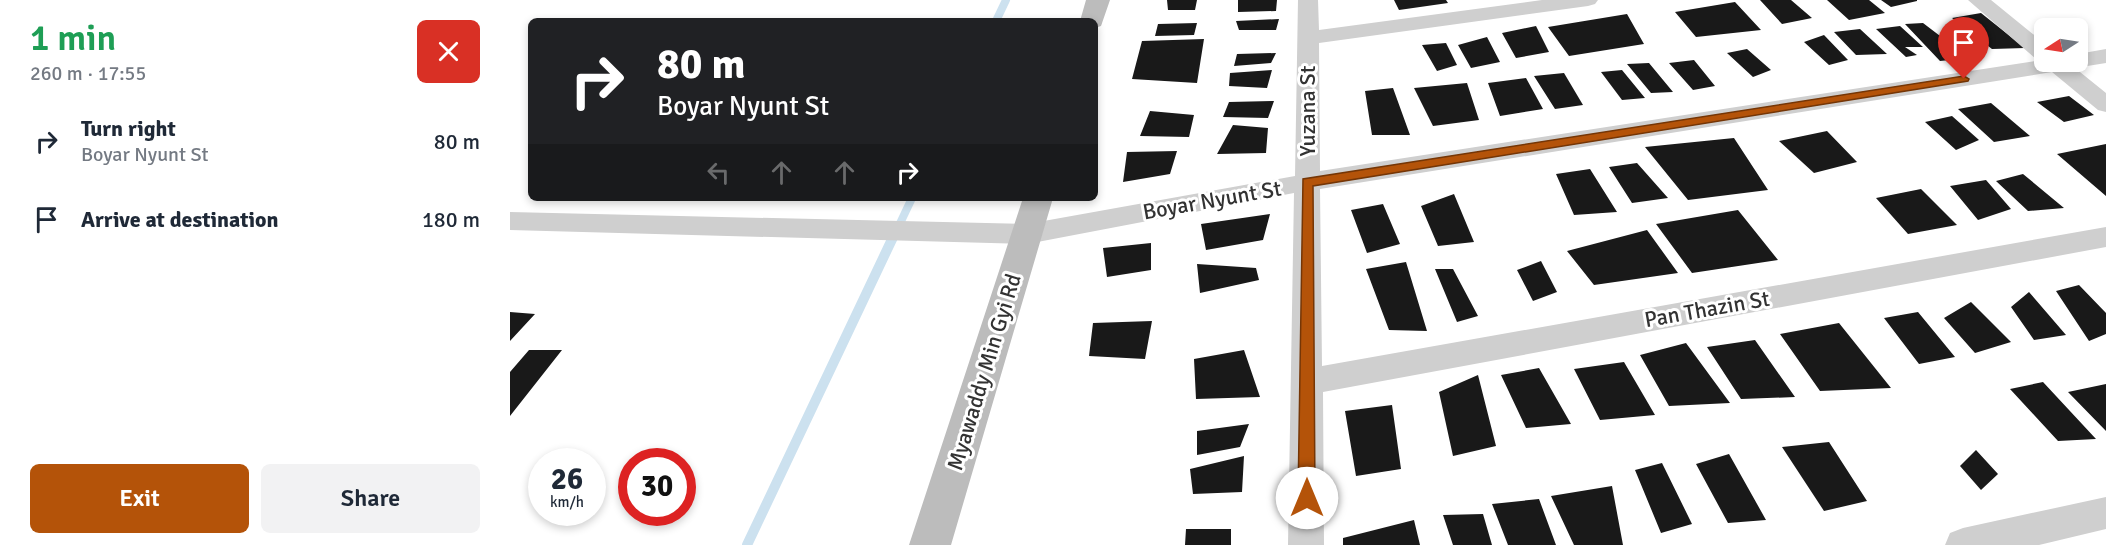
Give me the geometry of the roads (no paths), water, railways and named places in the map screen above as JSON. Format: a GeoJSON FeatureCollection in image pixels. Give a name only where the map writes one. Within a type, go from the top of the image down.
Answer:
{"type":"FeatureCollection","features":[{"type":"Feature","properties":{"kind":"main road"},"geometry":{"type":"LineString","coordinates":[[1093,18],[1098,0]]}},
{"type":"Feature","properties":{"kind":"main road","name":"Myawaddy Min Gyi Rd"},"geometry":{"type":"LineString","coordinates":[[930,545],[1037,201]]}},
{"type":"Feature","properties":{"kind":"street","name":"Yuzana St"},"geometry":{"type":"LineString","coordinates":[[1306,545],[1308,0]]}},
{"type":"Feature","properties":{"kind":"street"},"geometry":{"type":"LineString","coordinates":[[1308,38],[1588,0]]}},
{"type":"Feature","properties":{"kind":"street"},"geometry":{"type":"LineString","coordinates":[[1978,0],[2034,40]]}},
{"type":"Feature","properties":{"kind":"street","name":"Boyar Nyunt St"},"geometry":{"type":"LineString","coordinates":[[2088,58],[2106,56]]}},
{"type":"Feature","properties":{"kind":"street","name":"Boyar Nyunt St"},"geometry":{"type":"LineString","coordinates":[[510,220],[1027,234],[1307,182],[2034,64]]}},
{"type":"Feature","properties":{"kind":"street"},"geometry":{"type":"LineString","coordinates":[[2073,72],[2106,105]]}},
{"type":"Feature","properties":{"kind":"street","name":"Pan Thazin St"},"geometry":{"type":"LineString","coordinates":[[1307,382],[2106,237]]}},
{"type":"Feature","properties":{"kind":"street"},"geometry":{"type":"LineString","coordinates":[[1963,545],[2106,513]]}},
{"type":"Feature","properties":{"kind":"waterway"},"geometry":{"type":"LineString","coordinates":[[997,18],[1006,0]]}},
{"type":"Feature","properties":{"kind":"waterway"},"geometry":{"type":"LineString","coordinates":[[895,234],[911,201]]}},
{"type":"Feature","properties":{"kind":"waterway"},"geometry":{"type":"LineString","coordinates":[[747,545],[895,233]]}}]}
